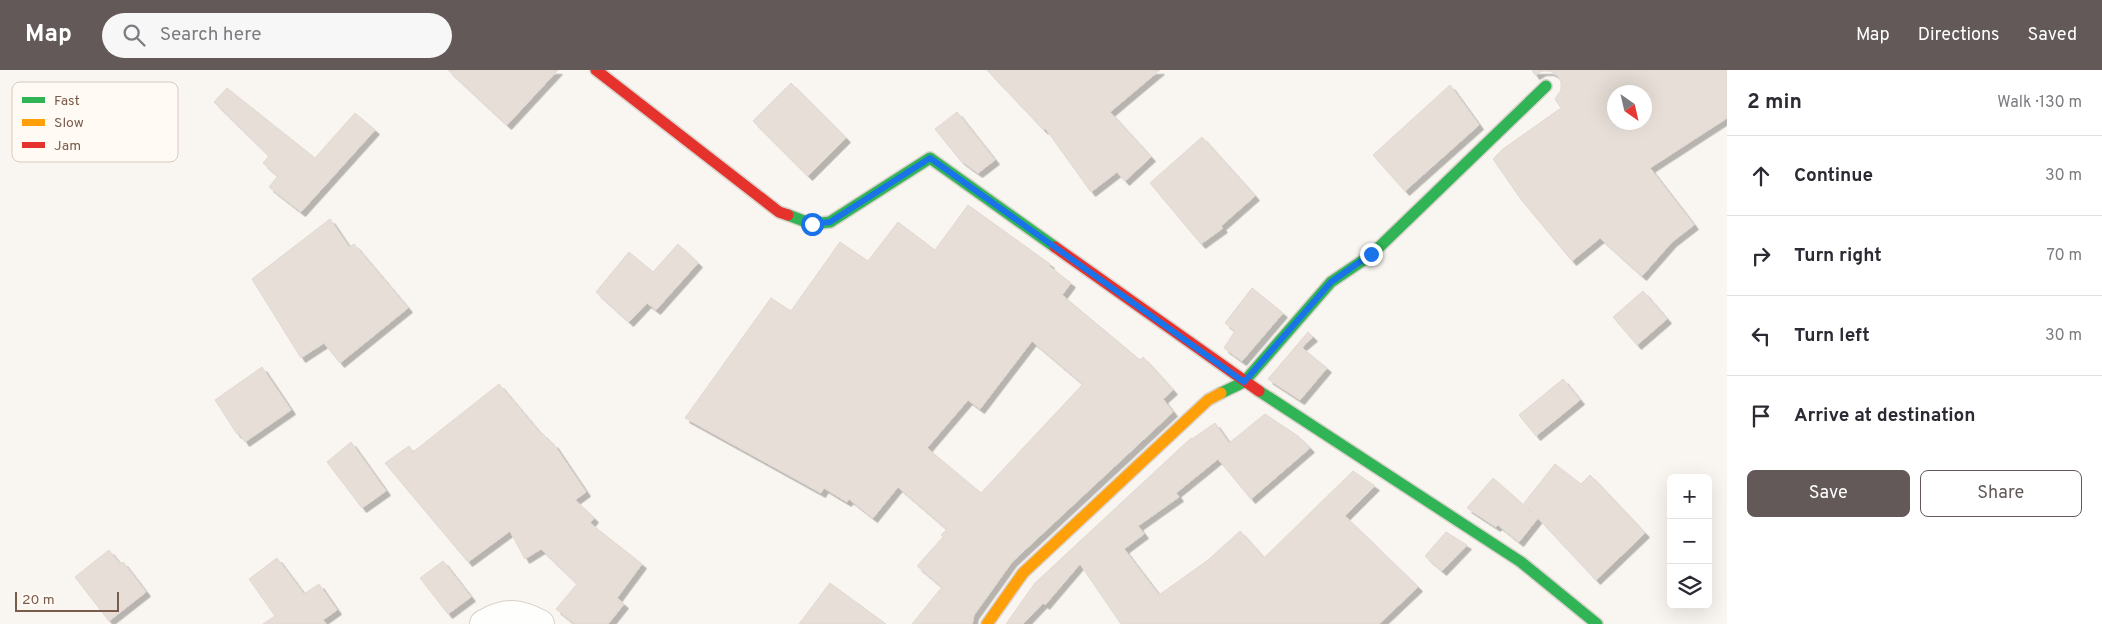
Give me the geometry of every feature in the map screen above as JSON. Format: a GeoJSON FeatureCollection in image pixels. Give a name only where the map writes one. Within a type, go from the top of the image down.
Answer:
{"type":"FeatureCollection","features":[{"type":"Feature","properties":{"kind":"street"},"geometry":{"type":"LineString","coordinates":[[596,70],[779,212],[812,224],[830,222],[930,158],[1244,382],[1521,562],[1597,624]]}},
{"type":"Feature","properties":{"kind":"street"},"geometry":{"type":"LineString","coordinates":[[987,624],[1023,573],[1208,400],[1244,382],[1331,282],[1371,254],[1546,86]]}},
{"type":"Feature","properties":{"kind":"street"},"geometry":{"type":"LineString","coordinates":[[484,624],[491,620],[520,614],[540,624]]}},
{"type":"Feature","properties":{"kind":"building"},"geometry":{"type":"Polygon","coordinates":[[[448,70],[558,70],[507,125],[448,70]]]}},
{"type":"Feature","properties":{"kind":"building"},"geometry":{"type":"Polygon","coordinates":[[[987,70],[1160,70],[1110,112],[1151,157],[1125,181],[1117,172],[1091,192],[1045,128],[1044,130],[987,70]]]}},
{"type":"Feature","properties":{"kind":"building"},"geometry":{"type":"Polygon","coordinates":[[[1532,70],[1727,70],[1727,118],[1650,168],[1694,225],[1672,242],[1642,276],[1600,238],[1572,261],[1520,198],[1493,159],[1503,149],[1561,108],[1555,99],[1561,90],[1561,82],[1558,76],[1550,71],[1542,71],[1535,75],[1532,70]]]}},
{"type":"Feature","properties":{"kind":"building"},"geometry":{"type":"Polygon","coordinates":[[[791,83],[846,138],[808,176],[753,121],[791,83]]]}},
{"type":"Feature","properties":{"kind":"building"},"geometry":{"type":"Polygon","coordinates":[[[1450,85],[1479,125],[1405,191],[1373,155],[1450,85]]]}},
{"type":"Feature","properties":{"kind":"building"},"geometry":{"type":"Polygon","coordinates":[[[227,88],[315,158],[355,113],[375,130],[301,212],[269,187],[278,176],[263,163],[269,156],[214,102],[227,88]]]}},
{"type":"Feature","properties":{"kind":"building"},"geometry":{"type":"Polygon","coordinates":[[[957,112],[995,160],[978,173],[960,160],[935,129],[957,112]]]}},
{"type":"Feature","properties":{"kind":"building"},"geometry":{"type":"Polygon","coordinates":[[[1202,137],[1255,196],[1221,226],[1223,228],[1201,244],[1150,183],[1202,137]]]}},
{"type":"Feature","properties":{"kind":"building"},"geometry":{"type":"Polygon","coordinates":[[[968,205],[1050,264],[1049,266],[1071,283],[1062,295],[1140,360],[1143,357],[1173,390],[1163,399],[1173,412],[1012,562],[974,615],[972,624],[912,624],[942,587],[917,566],[943,537],[941,535],[947,529],[898,487],[873,518],[849,499],[847,502],[824,488],[821,493],[685,418],[771,298],[791,311],[840,242],[868,261],[898,222],[935,250],[968,205]],[[1032,341],[980,409],[968,400],[927,448],[981,493],[1083,384],[1032,341]]]}},
{"type":"Feature","properties":{"kind":"building"},"geometry":{"type":"Polygon","coordinates":[[[330,219],[349,247],[354,244],[408,308],[340,363],[324,343],[301,358],[252,279],[330,219]]]}},
{"type":"Feature","properties":{"kind":"building"},"geometry":{"type":"Polygon","coordinates":[[[678,244],[698,263],[656,310],[647,303],[629,322],[596,292],[629,252],[653,272],[678,244]]]}},
{"type":"Feature","properties":{"kind":"building"},"geometry":{"type":"Polygon","coordinates":[[[1252,288],[1283,313],[1242,361],[1224,348],[1235,331],[1225,323],[1252,288]]]}},
{"type":"Feature","properties":{"kind":"building"},"geometry":{"type":"Polygon","coordinates":[[[1643,291],[1667,319],[1637,345],[1613,317],[1643,291]]]}},
{"type":"Feature","properties":{"kind":"building"},"geometry":{"type":"Polygon","coordinates":[[[1308,332],[1313,337],[1301,347],[1327,368],[1300,400],[1268,379],[1308,332]]]}},
{"type":"Feature","properties":{"kind":"building"},"geometry":{"type":"Polygon","coordinates":[[[262,367],[291,410],[245,442],[239,433],[237,434],[215,400],[262,367]]]}},
{"type":"Feature","properties":{"kind":"building"},"geometry":{"type":"Polygon","coordinates":[[[1563,379],[1580,400],[1536,436],[1519,415],[1563,379]]]}},
{"type":"Feature","properties":{"kind":"building"},"geometry":{"type":"Polygon","coordinates":[[[499,384],[541,434],[553,443],[586,492],[575,500],[594,518],[590,523],[642,564],[617,598],[624,604],[608,624],[575,624],[556,609],[577,584],[541,549],[525,559],[510,531],[468,562],[385,463],[409,446],[413,452],[499,384]]]}},
{"type":"Feature","properties":{"kind":"building"},"geometry":{"type":"Polygon","coordinates":[[[1265,414],[1298,436],[1310,448],[1251,499],[1218,459],[1176,493],[1179,497],[1138,526],[1144,534],[1124,549],[1159,595],[1208,560],[1240,531],[1264,558],[1353,471],[1375,486],[1345,516],[1418,587],[1379,624],[1121,624],[1080,564],[1045,605],[1043,603],[1023,624],[1006,624],[1035,583],[1191,438],[1215,423],[1229,443],[1265,414]]]}},
{"type":"Feature","properties":{"kind":"building"},"geometry":{"type":"Polygon","coordinates":[[[351,442],[386,491],[362,508],[327,462],[351,442]]]}},
{"type":"Feature","properties":{"kind":"building"},"geometry":{"type":"Polygon","coordinates":[[[1555,464],[1581,484],[1590,475],[1645,533],[1596,580],[1538,518],[1519,542],[1498,525],[1496,527],[1467,508],[1493,478],[1533,513],[1524,503],[1555,464]]]}},
{"type":"Feature","properties":{"kind":"building"},"geometry":{"type":"Polygon","coordinates":[[[1446,532],[1467,545],[1442,571],[1425,556],[1446,532]]]}},
{"type":"Feature","properties":{"kind":"building"},"geometry":{"type":"Polygon","coordinates":[[[109,550],[120,564],[123,562],[146,592],[109,621],[75,577],[109,550]]]}},
{"type":"Feature","properties":{"kind":"building"},"geometry":{"type":"Polygon","coordinates":[[[277,558],[304,594],[319,584],[337,610],[323,620],[326,624],[263,624],[275,616],[249,579],[277,558]]]}},
{"type":"Feature","properties":{"kind":"building"},"geometry":{"type":"Polygon","coordinates":[[[443,561],[471,597],[448,614],[420,578],[443,561]]]}},
{"type":"Feature","properties":{"kind":"building"},"geometry":{"type":"Polygon","coordinates":[[[830,583],[886,624],[799,624],[830,583]]]}},
{"type":"Feature","properties":{"kind":"traffic: fast"},"geometry":{"type":"LineString","coordinates":[[1221,393],[1244,382],[1331,282],[1371,255],[1546,86]]}},
{"type":"Feature","properties":{"kind":"traffic: fast"},"geometry":{"type":"LineString","coordinates":[[788,215],[812,224],[830,222],[930,158],[1055,247]]}},
{"type":"Feature","properties":{"kind":"traffic: fast"},"geometry":{"type":"LineString","coordinates":[[1259,391],[1521,562],[1597,624]]}},
{"type":"Feature","properties":{"kind":"traffic: slow"},"geometry":{"type":"LineString","coordinates":[[987,624],[1023,573],[1208,400],[1221,393]]}},
{"type":"Feature","properties":{"kind":"traffic: jam"},"geometry":{"type":"LineString","coordinates":[[596,70],[779,212],[788,215]]}},
{"type":"Feature","properties":{"kind":"traffic: jam"},"geometry":{"type":"LineString","coordinates":[[1055,247],[1259,391]]}},
{"type":"Feature","properties":{"kind":"route"},"geometry":{"type":"LineString","coordinates":[[812,224],[830,222],[930,158],[1244,382],[1331,282],[1371,254]]}}]}
